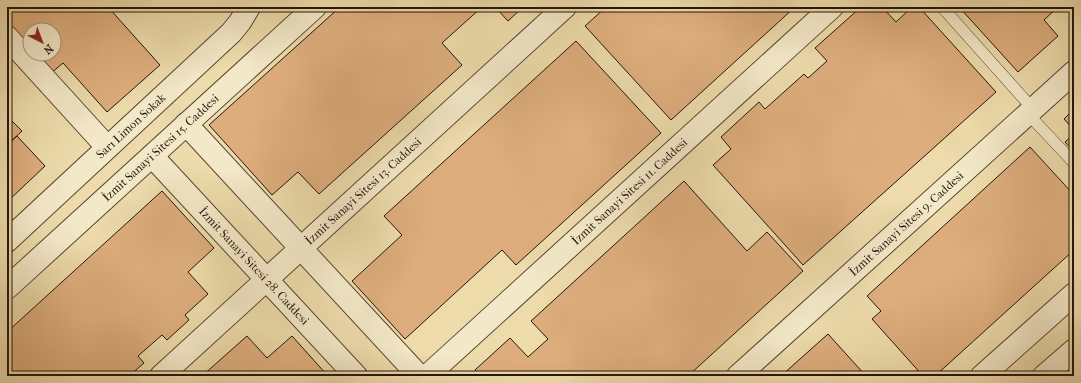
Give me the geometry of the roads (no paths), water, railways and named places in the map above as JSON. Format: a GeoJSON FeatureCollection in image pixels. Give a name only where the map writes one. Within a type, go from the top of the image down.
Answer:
{"type":"FeatureCollection","features":[{"type":"Feature","properties":{"kind":"street","name":"Sarı Limon Sokak"},"geometry":{"type":"LineString","coordinates":[[7,241],[231,33],[249,7]]}},
{"type":"Feature","properties":{"kind":"street","name":"İzmit Sanayi Sitesi 15. Caddesi"},"geometry":{"type":"LineString","coordinates":[[7,288],[314,7]]}},
{"type":"Feature","properties":{"kind":"street","name":"İzmit Sanayi Sitesi 13. Caddesi"},"geometry":{"type":"LineString","coordinates":[[161,376],[565,7]]}},
{"type":"Feature","properties":{"kind":"street","name":"İzmit Sanayi Sitesi 11. Caddesi"},"geometry":{"type":"LineString","coordinates":[[427,376],[832,7]]}},
{"type":"Feature","properties":{"kind":"street"},"geometry":{"type":"LineString","coordinates":[[7,37],[107,147]]}},
{"type":"Feature","properties":{"kind":"street","name":"İzmit Sanayi Sitesi 9. Caddesi"},"geometry":{"type":"LineString","coordinates":[[738,376],[1074,72]]}},
{"type":"Feature","properties":{"kind":"street"},"geometry":{"type":"LineString","coordinates":[[186,124],[419,376]]}},
{"type":"Feature","properties":{"kind":"street","name":"İzmit Sanayi Sitesi 28. Caddesi"},"geometry":{"type":"LineString","coordinates":[[152,156],[268,279],[356,376]]}},
{"type":"Feature","properties":{"kind":"street"},"geometry":{"type":"LineString","coordinates":[[982,376],[1074,294]]}},
{"type":"Feature","properties":{"kind":"street"},"geometry":{"type":"LineString","coordinates":[[1044,376],[1074,350]]}},
{"type":"Feature","properties":{"kind":"lane"},"geometry":{"type":"LineString","coordinates":[[942,7],[1074,163]]}}]}
